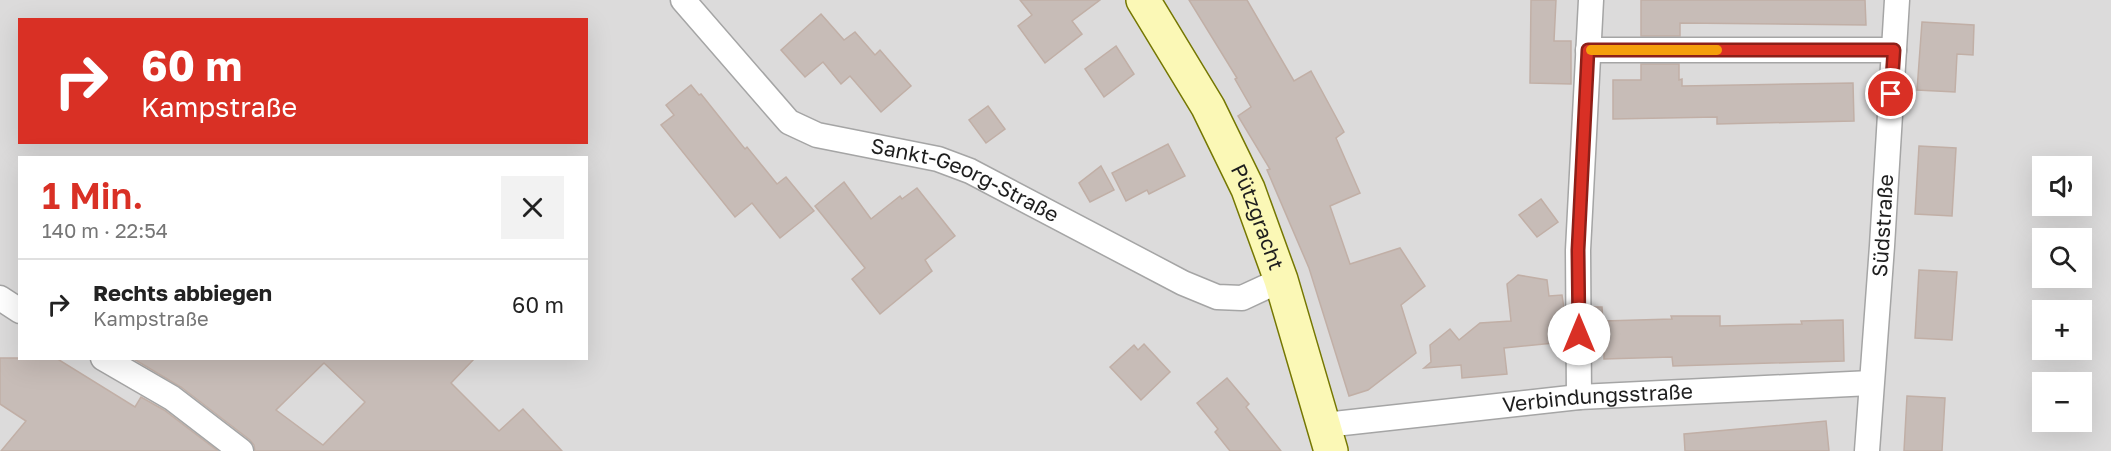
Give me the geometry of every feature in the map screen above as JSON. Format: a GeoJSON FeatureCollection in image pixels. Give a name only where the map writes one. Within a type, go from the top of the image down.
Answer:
{"type":"FeatureCollection","features":[{"type":"Feature","properties":{"kind":"main road","name":"Pützgracht"},"geometry":{"type":"LineString","coordinates":[[1143,0],[1208,107],[1248,189],[1281,280],[1328,438]]}},
{"type":"Feature","properties":{"kind":"street","name":"Sankt-Georg-Straße"},"geometry":{"type":"LineString","coordinates":[[683,0],[789,122],[817,135],[938,159],[970,171],[1183,283],[1217,297],[1242,298],[1281,280]]}},
{"type":"Feature","properties":{"kind":"street"},"geometry":{"type":"LineString","coordinates":[[1579,397],[1578,250],[1591,0]]}},
{"type":"Feature","properties":{"kind":"street","name":"Südstraße"},"geometry":{"type":"LineString","coordinates":[[1867,451],[1897,0]]}},
{"type":"Feature","properties":{"kind":"street"},"geometry":{"type":"LineString","coordinates":[[1588,50],[1894,50]]}},
{"type":"Feature","properties":{"kind":"street"},"geometry":{"type":"LineString","coordinates":[[0,298],[18,310]]}},
{"type":"Feature","properties":{"kind":"street"},"geometry":{"type":"LineString","coordinates":[[106,360],[172,398],[242,451]]}},
{"type":"Feature","properties":{"kind":"street","name":"Verbindungsstraße"},"geometry":{"type":"LineString","coordinates":[[1328,438],[1579,397],[1872,382]]}},
{"type":"Feature","properties":{"kind":"shaded area"},"geometry":{"type":"Polygon","coordinates":[[[0,0],[2111,0],[2111,451],[0,451],[0,0]]]}},
{"type":"Feature","properties":{"kind":"building"},"geometry":{"type":"Polygon","coordinates":[[[1020,0],[1100,0],[1072,21],[1082,34],[1045,63],[1018,26],[1032,15],[1020,0]]]}},
{"type":"Feature","properties":{"kind":"building"},"geometry":{"type":"Polygon","coordinates":[[[1189,0],[1247,0],[1294,81],[1311,71],[1344,132],[1336,138],[1360,193],[1330,206],[1350,264],[1400,248],[1425,286],[1401,305],[1416,353],[1368,390],[1349,396],[1309,268],[1267,170],[1270,169],[1238,116],[1251,107],[1235,79],[1237,78],[1189,0]]]}},
{"type":"Feature","properties":{"kind":"building"},"geometry":{"type":"Polygon","coordinates":[[[1531,0],[1556,0],[1554,41],[1571,41],[1571,84],[1530,83],[1531,0]]]}},
{"type":"Feature","properties":{"kind":"building"},"geometry":{"type":"Polygon","coordinates":[[[1641,0],[1865,0],[1866,25],[1680,23],[1680,36],[1641,36],[1641,0]]]}},
{"type":"Feature","properties":{"kind":"building"},"geometry":{"type":"Polygon","coordinates":[[[821,14],[844,40],[855,32],[875,55],[880,50],[911,86],[881,112],[850,76],[841,84],[823,62],[805,77],[781,50],[821,14]]]}},
{"type":"Feature","properties":{"kind":"building"},"geometry":{"type":"Polygon","coordinates":[[[1922,22],[1974,25],[1973,55],[1957,54],[1955,92],[1917,90],[1922,22]]]}},
{"type":"Feature","properties":{"kind":"building"},"geometry":{"type":"Polygon","coordinates":[[[1116,46],[1134,74],[1104,97],[1085,69],[1116,46]]]}},
{"type":"Feature","properties":{"kind":"building"},"geometry":{"type":"Polygon","coordinates":[[[1641,64],[1679,64],[1679,80],[1682,79],[1682,86],[1853,83],[1854,121],[1717,124],[1717,117],[1613,119],[1613,80],[1641,80],[1641,64]]]}},
{"type":"Feature","properties":{"kind":"building"},"geometry":{"type":"Polygon","coordinates":[[[691,85],[777,184],[786,177],[814,211],[780,238],[752,203],[735,217],[661,125],[674,115],[666,105],[691,85]]]}},
{"type":"Feature","properties":{"kind":"building"},"geometry":{"type":"Polygon","coordinates":[[[988,106],[1005,129],[986,143],[969,120],[988,106]]]}},
{"type":"Feature","properties":{"kind":"building"},"geometry":{"type":"Polygon","coordinates":[[[1168,144],[1185,176],[1149,194],[1147,190],[1126,201],[1112,173],[1168,144]]]}},
{"type":"Feature","properties":{"kind":"building"},"geometry":{"type":"Polygon","coordinates":[[[1919,146],[1956,148],[1952,216],[1915,214],[1919,146]]]}},
{"type":"Feature","properties":{"kind":"building"},"geometry":{"type":"Polygon","coordinates":[[[1101,166],[1114,190],[1090,202],[1079,183],[1101,166]]]}},
{"type":"Feature","properties":{"kind":"building"},"geometry":{"type":"Polygon","coordinates":[[[844,182],[871,219],[900,196],[902,199],[917,188],[955,236],[925,260],[932,271],[880,314],[852,279],[865,268],[815,206],[844,182]]]}},
{"type":"Feature","properties":{"kind":"building"},"geometry":{"type":"Polygon","coordinates":[[[1541,199],[1558,222],[1537,237],[1519,215],[1541,199]]]}},
{"type":"Feature","properties":{"kind":"building"},"geometry":{"type":"Polygon","coordinates":[[[1919,270],[1957,272],[1952,340],[1915,338],[1919,270]]]}},
{"type":"Feature","properties":{"kind":"building"},"geometry":{"type":"Polygon","coordinates":[[[1518,275],[1547,280],[1549,296],[1562,295],[1564,342],[1504,348],[1507,374],[1462,378],[1461,365],[1424,368],[1431,362],[1430,345],[1450,329],[1459,340],[1480,323],[1511,321],[1507,284],[1518,275]]]}},
{"type":"Feature","properties":{"kind":"building"},"geometry":{"type":"Polygon","coordinates":[[[1593,307],[1602,307],[1603,321],[1672,319],[1671,316],[1720,316],[1720,326],[1802,324],[1801,321],[1843,320],[1844,361],[1673,366],[1672,357],[1604,359],[1604,347],[1593,347],[1593,307]]]}},
{"type":"Feature","properties":{"kind":"building"},"geometry":{"type":"Polygon","coordinates":[[[1144,344],[1170,372],[1141,400],[1110,367],[1134,345],[1138,350],[1144,344]]]}},
{"type":"Feature","properties":{"kind":"building"},"geometry":{"type":"Polygon","coordinates":[[[0,358],[59,360],[135,407],[141,397],[164,410],[218,451],[1,451],[26,421],[0,404],[0,358]]]}},
{"type":"Feature","properties":{"kind":"building"},"geometry":{"type":"Polygon","coordinates":[[[135,360],[473,360],[451,383],[499,431],[523,409],[562,451],[255,451],[250,440],[181,387],[135,360]],[[324,363],[276,410],[323,445],[365,402],[324,363]]]}},
{"type":"Feature","properties":{"kind":"building"},"geometry":{"type":"Polygon","coordinates":[[[1227,378],[1249,404],[1246,407],[1281,451],[1230,451],[1215,432],[1218,429],[1197,403],[1227,378]]]}},
{"type":"Feature","properties":{"kind":"building"},"geometry":{"type":"Polygon","coordinates":[[[1907,396],[1945,398],[1942,451],[1904,451],[1907,396]]]}},
{"type":"Feature","properties":{"kind":"building"},"geometry":{"type":"Polygon","coordinates":[[[1826,421],[1829,451],[1685,451],[1684,434],[1826,421]]]}},
{"type":"Feature","properties":{"kind":"slow traffic"},"geometry":{"type":"LineString","coordinates":[[1591,50],[1717,50]]}},
{"type":"Feature","properties":{"kind":"route"},"geometry":{"type":"LineString","coordinates":[[1579,334],[1578,250],[1588,50],[1894,50],[1891,94]]}}]}
